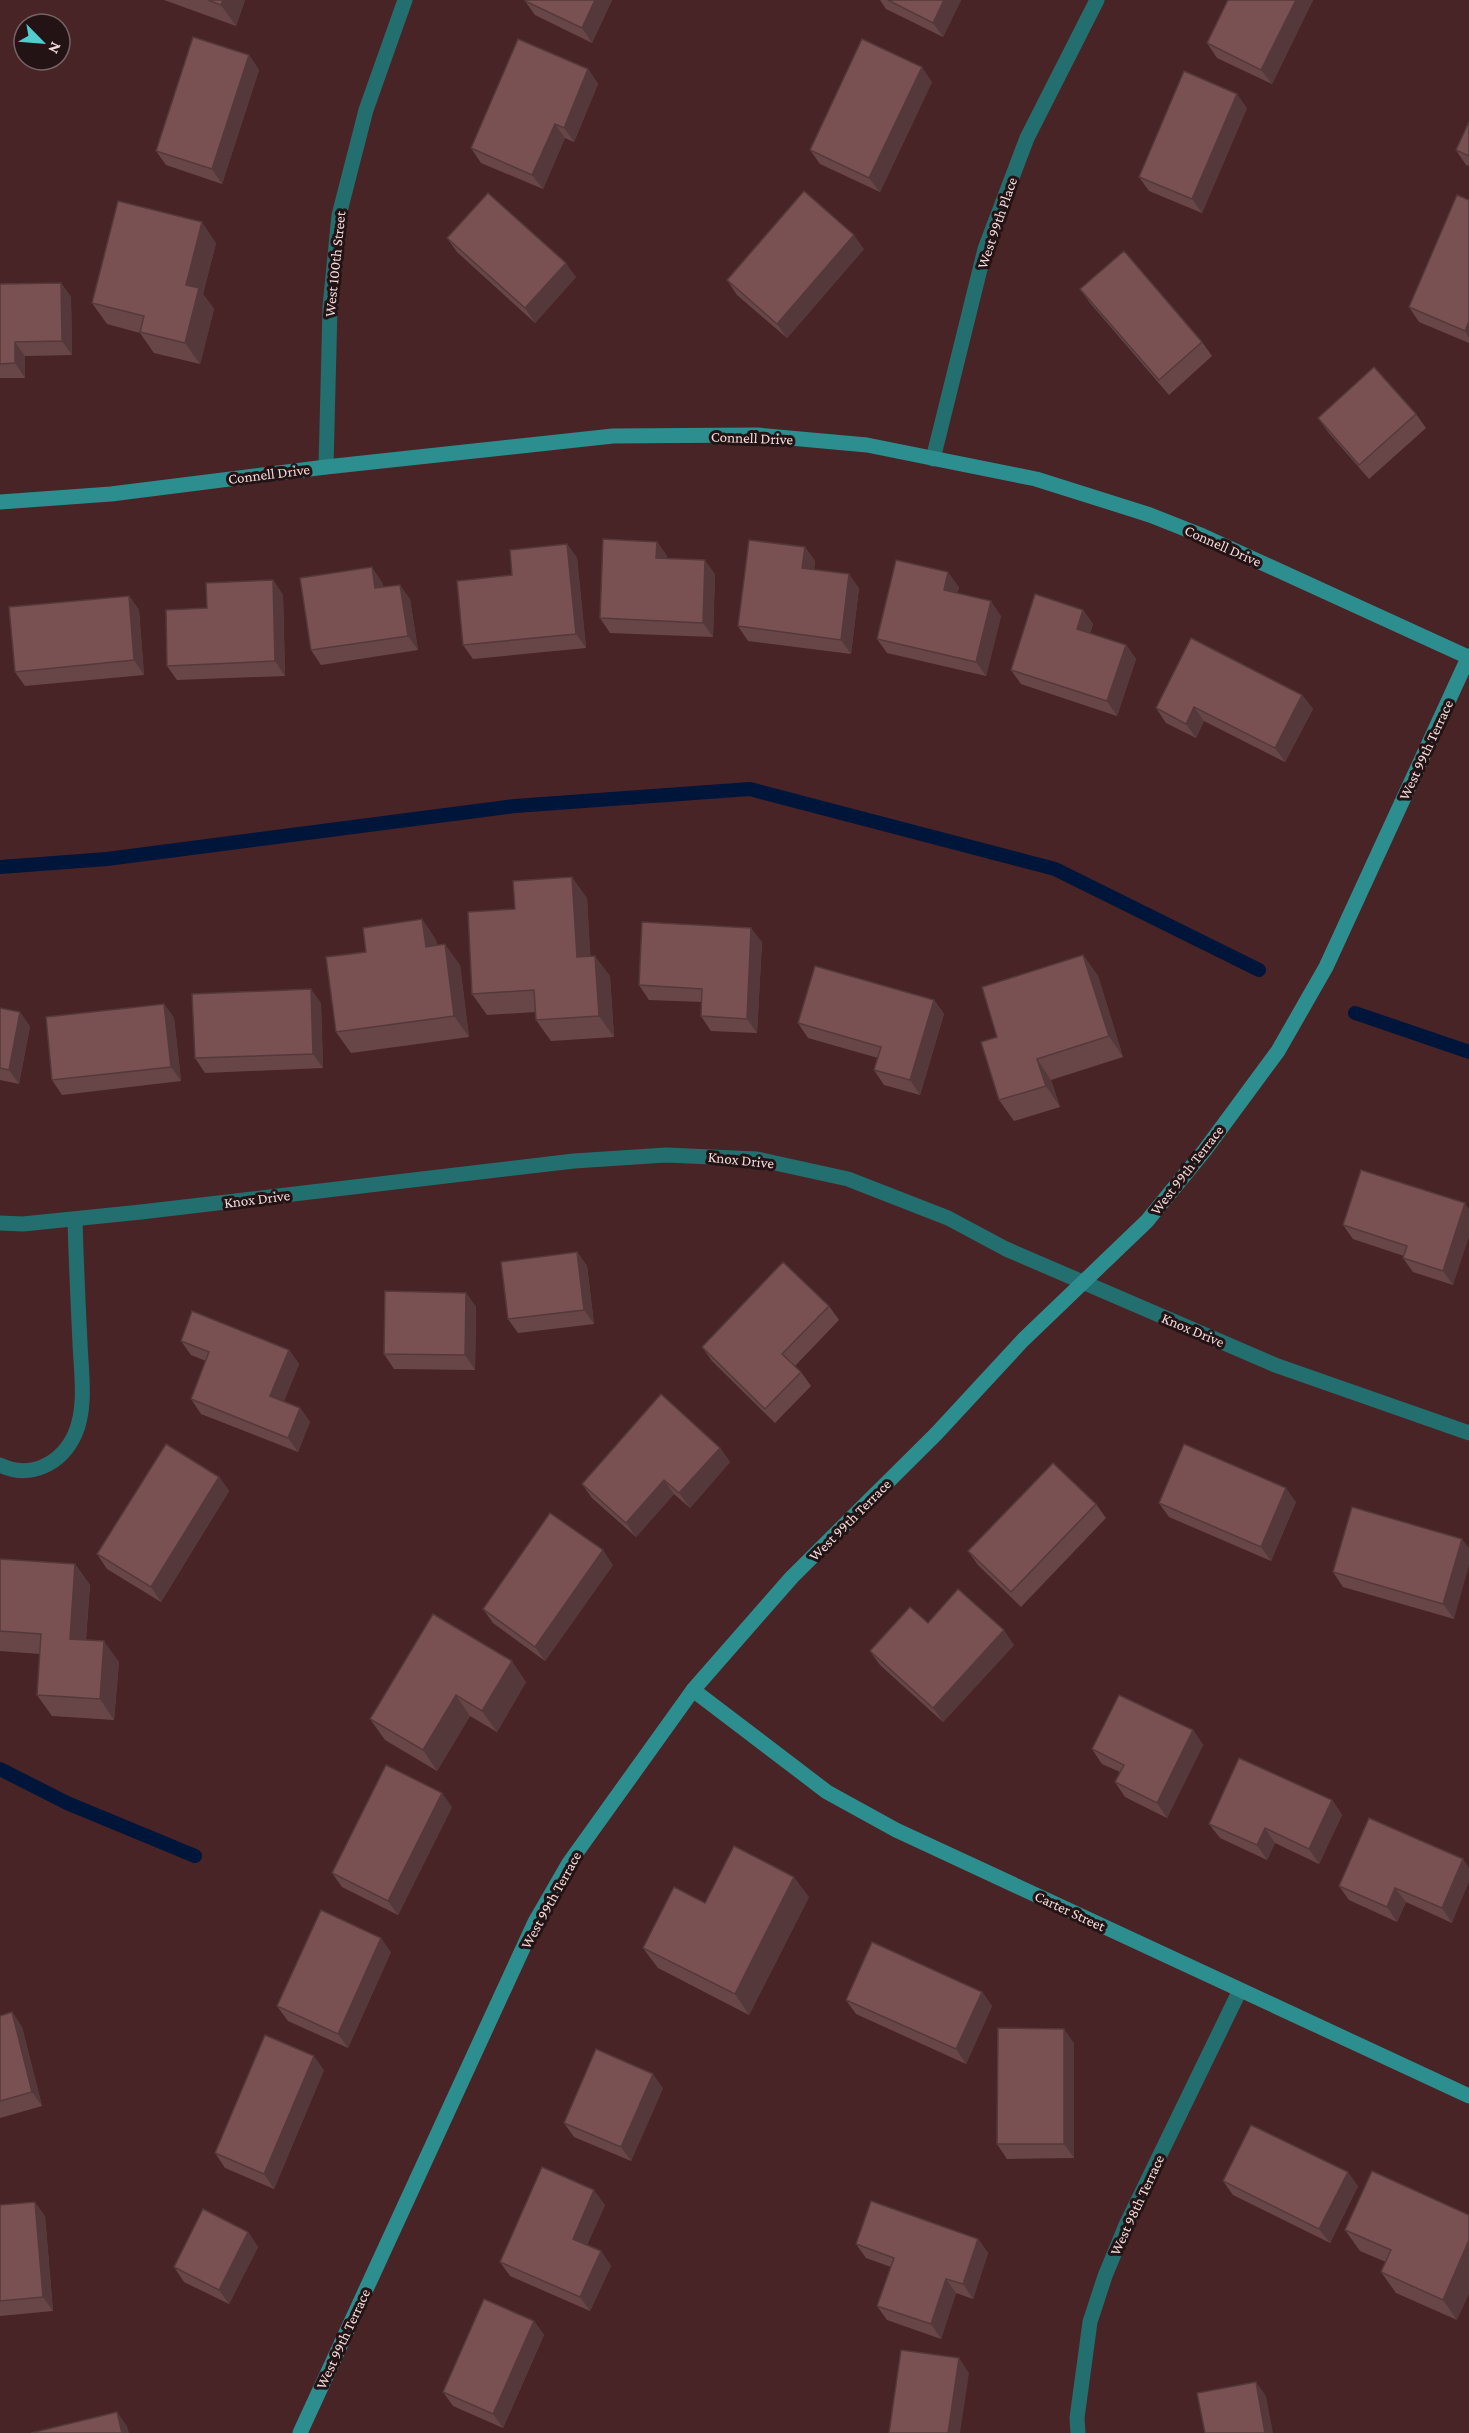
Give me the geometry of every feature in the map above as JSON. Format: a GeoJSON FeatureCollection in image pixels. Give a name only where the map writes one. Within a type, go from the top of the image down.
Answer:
{"type":"FeatureCollection","features":[{"type":"Feature","properties":{"kind":"street","name":"West 100th Street"},"geometry":{"type":"LineString","coordinates":[[326,467],[330,307],[339,214],[366,110],[405,0]]}},
{"type":"Feature","properties":{"kind":"street","name":"West 99th Place"},"geometry":{"type":"LineString","coordinates":[[933,459],[985,249],[1027,138],[1097,0]]}},
{"type":"Feature","properties":{"kind":"street","name":"Connell Drive"},"geometry":{"type":"LineString","coordinates":[[0,502],[111,494],[326,467],[624,436],[757,435],[867,445],[1036,479],[1150,515],[1203,536],[1469,657]]}},
{"type":"Feature","properties":{"kind":"street","name":"West 99th Terrace"},"geometry":{"type":"LineString","coordinates":[[300,2433],[536,1922],[569,1863],[693,1690],[792,1577],[936,1434],[1023,1340],[1147,1221],[1205,1150],[1278,1051],[1326,967],[1469,657]]}},
{"type":"Feature","properties":{"kind":"street","name":"Knox Drive"},"geometry":{"type":"LineString","coordinates":[[0,1223],[75,1219],[574,1161],[666,1155],[757,1159],[848,1179],[948,1218],[1006,1249],[1275,1365],[1469,1433]]}},
{"type":"Feature","properties":{"kind":"street"},"geometry":{"type":"LineString","coordinates":[[0,1465],[8,1469],[40,1469],[61,1457],[76,1433],[82,1403],[75,1219]]}},
{"type":"Feature","properties":{"kind":"street","name":"Carter Street"},"geometry":{"type":"LineString","coordinates":[[693,1690],[827,1791],[897,1830],[1469,2096]]}},
{"type":"Feature","properties":{"kind":"street","name":"West 98th Terrace"},"geometry":{"type":"LineString","coordinates":[[1078,2433],[1077,2418],[1090,2322],[1105,2276],[1126,2225],[1240,1990]]}},
{"type":"Feature","properties":{"kind":"building"},"geometry":{"type":"Polygon","coordinates":[[[208,0],[223,0],[221,5],[208,0]]]}},
{"type":"Feature","properties":{"kind":"building"},"geometry":{"type":"Polygon","coordinates":[[[526,0],[595,0],[582,28],[526,0]]]}},
{"type":"Feature","properties":{"kind":"building"},"geometry":{"type":"Polygon","coordinates":[[[888,0],[944,0],[933,23],[888,0]]]}},
{"type":"Feature","properties":{"kind":"building"},"geometry":{"type":"Polygon","coordinates":[[[1228,0],[1296,0],[1261,70],[1207,43],[1228,0]]]}},
{"type":"Feature","properties":{"kind":"building"},"geometry":{"type":"Polygon","coordinates":[[[193,37],[249,55],[212,169],[156,151],[193,37]]]}},
{"type":"Feature","properties":{"kind":"building"},"geometry":{"type":"Polygon","coordinates":[[[518,39],[588,69],[564,128],[555,124],[532,175],[471,148],[518,39]]]}},
{"type":"Feature","properties":{"kind":"building"},"geometry":{"type":"Polygon","coordinates":[[[862,39],[922,67],[869,178],[810,150],[862,39]]]}},
{"type":"Feature","properties":{"kind":"building"},"geometry":{"type":"Polygon","coordinates":[[[1184,71],[1237,94],[1192,199],[1139,177],[1184,71]]]}},
{"type":"Feature","properties":{"kind":"building"},"geometry":{"type":"Polygon","coordinates":[[[1469,122],[1469,156],[1456,150],[1469,122]]]}},
{"type":"Feature","properties":{"kind":"building"},"geometry":{"type":"Polygon","coordinates":[[[804,191],[854,235],[777,324],[727,280],[804,191]]]}},
{"type":"Feature","properties":{"kind":"building"},"geometry":{"type":"Polygon","coordinates":[[[488,193],[566,263],[525,308],[447,238],[488,193]]]}},
{"type":"Feature","properties":{"kind":"building"},"geometry":{"type":"Polygon","coordinates":[[[1457,195],[1469,200],[1469,321],[1465,331],[1409,307],[1457,195]]]}},
{"type":"Feature","properties":{"kind":"building"},"geometry":{"type":"Polygon","coordinates":[[[118,201],[202,222],[186,285],[199,288],[185,343],[140,332],[144,316],[92,303],[118,201]]]}},
{"type":"Feature","properties":{"kind":"building"},"geometry":{"type":"Polygon","coordinates":[[[1124,251],[1202,342],[1159,380],[1080,289],[1124,251]]]}},
{"type":"Feature","properties":{"kind":"building"},"geometry":{"type":"Polygon","coordinates":[[[61,283],[62,341],[15,342],[15,363],[0,364],[0,284],[61,283]]]}},
{"type":"Feature","properties":{"kind":"building"},"geometry":{"type":"Polygon","coordinates":[[[1374,367],[1416,414],[1359,465],[1318,418],[1374,367]]]}},
{"type":"Feature","properties":{"kind":"building"},"geometry":{"type":"Polygon","coordinates":[[[603,539],[657,542],[656,558],[705,560],[703,623],[600,618],[603,539]]]}},
{"type":"Feature","properties":{"kind":"building"},"geometry":{"type":"Polygon","coordinates":[[[749,540],[805,547],[802,568],[849,574],[841,640],[738,626],[749,540]]]}},
{"type":"Feature","properties":{"kind":"building"},"geometry":{"type":"Polygon","coordinates":[[[567,544],[576,634],[463,645],[457,581],[512,575],[510,550],[567,544]]]}},
{"type":"Feature","properties":{"kind":"building"},"geometry":{"type":"Polygon","coordinates":[[[896,560],[948,572],[944,590],[991,601],[976,662],[877,639],[896,560]]]}},
{"type":"Feature","properties":{"kind":"building"},"geometry":{"type":"Polygon","coordinates":[[[372,567],[375,588],[400,585],[408,636],[311,650],[300,578],[372,567]]]}},
{"type":"Feature","properties":{"kind":"building"},"geometry":{"type":"Polygon","coordinates":[[[273,580],[275,661],[167,666],[166,610],[207,608],[206,583],[273,580]]]}},
{"type":"Feature","properties":{"kind":"building"},"geometry":{"type":"Polygon","coordinates":[[[1035,594],[1083,610],[1077,629],[1126,645],[1107,701],[1011,670],[1035,594]]]}},
{"type":"Feature","properties":{"kind":"building"},"geometry":{"type":"Polygon","coordinates":[[[129,596],[134,660],[15,672],[9,607],[129,596]]]}},
{"type":"Feature","properties":{"kind":"building"},"geometry":{"type":"Polygon","coordinates":[[[1191,638],[1302,695],[1275,748],[1194,707],[1186,724],[1156,708],[1191,638]]]}},
{"type":"Feature","properties":{"kind":"building"},"geometry":{"type":"Polygon","coordinates":[[[572,877],[577,957],[595,956],[599,1016],[536,1020],[534,990],[472,994],[468,912],[515,909],[513,881],[572,877]]]}},
{"type":"Feature","properties":{"kind":"building"},"geometry":{"type":"Polygon","coordinates":[[[422,919],[426,947],[445,944],[454,1016],[336,1032],[326,957],[366,952],[363,928],[422,919]]]}},
{"type":"Feature","properties":{"kind":"building"},"geometry":{"type":"Polygon","coordinates":[[[642,922],[751,928],[747,1019],[701,1016],[702,989],[639,985],[642,922]]]}},
{"type":"Feature","properties":{"kind":"building"},"geometry":{"type":"Polygon","coordinates":[[[1083,955],[1109,1036],[1037,1059],[1046,1086],[999,1100],[981,1042],[997,1037],[982,987],[1083,955]]]}},
{"type":"Feature","properties":{"kind":"building"},"geometry":{"type":"Polygon","coordinates":[[[815,966],[934,1000],[910,1080],[874,1070],[881,1047],[798,1023],[815,966]]]}},
{"type":"Feature","properties":{"kind":"building"},"geometry":{"type":"Polygon","coordinates":[[[311,989],[313,1054],[195,1058],[192,994],[311,989]]]}},
{"type":"Feature","properties":{"kind":"building"},"geometry":{"type":"Polygon","coordinates":[[[164,1004],[171,1067],[52,1080],[46,1017],[164,1004]]]}},
{"type":"Feature","properties":{"kind":"building"},"geometry":{"type":"Polygon","coordinates":[[[0,1008],[20,1012],[9,1070],[0,1068],[0,1008]]]}},
{"type":"Feature","properties":{"kind":"building"},"geometry":{"type":"Polygon","coordinates":[[[1361,1170],[1465,1203],[1443,1271],[1403,1258],[1407,1246],[1343,1225],[1361,1170]]]}},
{"type":"Feature","properties":{"kind":"building"},"geometry":{"type":"Polygon","coordinates":[[[577,1252],[584,1310],[508,1319],[501,1262],[577,1252]]]}},
{"type":"Feature","properties":{"kind":"building"},"geometry":{"type":"Polygon","coordinates":[[[783,1262],[829,1306],[782,1354],[801,1372],[765,1409],[702,1347],[783,1262]]]}},
{"type":"Feature","properties":{"kind":"building"},"geometry":{"type":"Polygon","coordinates":[[[385,1291],[466,1293],[465,1355],[384,1354],[385,1291]]]}},
{"type":"Feature","properties":{"kind":"building"},"geometry":{"type":"Polygon","coordinates":[[[192,1311],[289,1350],[270,1396],[300,1408],[288,1438],[191,1399],[209,1352],[181,1341],[192,1311]]]}},
{"type":"Feature","properties":{"kind":"building"},"geometry":{"type":"Polygon","coordinates":[[[661,1394],[720,1448],[679,1493],[664,1480],[626,1523],[582,1484],[661,1394]]]}},
{"type":"Feature","properties":{"kind":"building"},"geometry":{"type":"Polygon","coordinates":[[[166,1444],[219,1477],[151,1587],[97,1554],[166,1444]]]}},
{"type":"Feature","properties":{"kind":"building"},"geometry":{"type":"Polygon","coordinates":[[[1184,1444],[1286,1488],[1261,1547],[1159,1503],[1184,1444]]]}},
{"type":"Feature","properties":{"kind":"building"},"geometry":{"type":"Polygon","coordinates":[[[1053,1463],[1096,1504],[1011,1592],[968,1551],[1053,1463]]]}},
{"type":"Feature","properties":{"kind":"building"},"geometry":{"type":"Polygon","coordinates":[[[1352,1507],[1462,1539],[1443,1604],[1333,1572],[1352,1507]]]}},
{"type":"Feature","properties":{"kind":"building"},"geometry":{"type":"Polygon","coordinates":[[[550,1513],[603,1550],[535,1647],[483,1609],[550,1513]]]}},
{"type":"Feature","properties":{"kind":"building"},"geometry":{"type":"Polygon","coordinates":[[[0,1559],[75,1564],[70,1639],[104,1641],[100,1699],[37,1695],[41,1634],[0,1631],[0,1559]]]}},
{"type":"Feature","properties":{"kind":"building"},"geometry":{"type":"Polygon","coordinates":[[[958,1589],[1004,1630],[933,1708],[870,1651],[910,1607],[928,1623],[958,1589]]]}},
{"type":"Feature","properties":{"kind":"building"},"geometry":{"type":"Polygon","coordinates":[[[433,1614],[512,1661],[482,1711],[456,1695],[423,1750],[370,1719],[433,1614]]]}},
{"type":"Feature","properties":{"kind":"building"},"geometry":{"type":"Polygon","coordinates":[[[1119,1695],[1193,1730],[1157,1803],[1115,1782],[1124,1765],[1092,1749],[1119,1695]]]}},
{"type":"Feature","properties":{"kind":"building"},"geometry":{"type":"Polygon","coordinates":[[[1239,1758],[1332,1800],[1309,1849],[1265,1828],[1257,1845],[1209,1824],[1239,1758]]]}},
{"type":"Feature","properties":{"kind":"building"},"geometry":{"type":"Polygon","coordinates":[[[386,1765],[442,1793],[388,1901],[332,1873],[386,1765]]]}},
{"type":"Feature","properties":{"kind":"building"},"geometry":{"type":"Polygon","coordinates":[[[1369,1818],[1463,1859],[1442,1908],[1395,1888],[1387,1907],[1339,1886],[1369,1818]]]}},
{"type":"Feature","properties":{"kind":"building"},"geometry":{"type":"Polygon","coordinates":[[[734,1846],[794,1877],[735,1994],[643,1948],[674,1887],[705,1903],[734,1846]]]}},
{"type":"Feature","properties":{"kind":"building"},"geometry":{"type":"Polygon","coordinates":[[[321,1910],[381,1938],[338,2034],[277,2006],[321,1910]]]}},
{"type":"Feature","properties":{"kind":"building"},"geometry":{"type":"Polygon","coordinates":[[[872,1942],[982,1992],[956,2049],[846,2000],[872,1942]]]}},
{"type":"Feature","properties":{"kind":"building"},"geometry":{"type":"Polygon","coordinates":[[[12,2012],[32,2092],[0,2101],[0,2016],[12,2012]]]}},
{"type":"Feature","properties":{"kind":"building"},"geometry":{"type":"Polygon","coordinates":[[[998,2028],[1064,2029],[1064,2144],[997,2144],[998,2028]]]}},
{"type":"Feature","properties":{"kind":"building"},"geometry":{"type":"Polygon","coordinates":[[[265,2035],[314,2056],[264,2174],[215,2153],[265,2035]]]}},
{"type":"Feature","properties":{"kind":"building"},"geometry":{"type":"Polygon","coordinates":[[[596,2049],[653,2074],[621,2147],[564,2123],[596,2049]]]}},
{"type":"Feature","properties":{"kind":"building"},"geometry":{"type":"Polygon","coordinates":[[[1251,2125],[1348,2172],[1319,2229],[1223,2181],[1251,2125]]]}},
{"type":"Feature","properties":{"kind":"building"},"geometry":{"type":"Polygon","coordinates":[[[542,2167],[594,2190],[573,2239],[601,2251],[580,2297],[500,2262],[542,2167]]]}},
{"type":"Feature","properties":{"kind":"building"},"geometry":{"type":"Polygon","coordinates":[[[1372,2171],[1469,2215],[1469,2240],[1443,2300],[1381,2272],[1391,2250],[1345,2230],[1372,2171]]]}},
{"type":"Feature","properties":{"kind":"building"},"geometry":{"type":"Polygon","coordinates":[[[871,2201],[978,2239],[963,2284],[946,2279],[931,2324],[877,2306],[894,2258],[856,2244],[871,2201]]]}},
{"type":"Feature","properties":{"kind":"building"},"geometry":{"type":"Polygon","coordinates":[[[35,2202],[43,2297],[0,2301],[0,2205],[35,2202]]]}},
{"type":"Feature","properties":{"kind":"building"},"geometry":{"type":"Polygon","coordinates":[[[203,2209],[248,2232],[219,2290],[174,2267],[203,2209]]]}},
{"type":"Feature","properties":{"kind":"building"},"geometry":{"type":"Polygon","coordinates":[[[484,2299],[534,2321],[493,2414],[443,2392],[484,2299]]]}},
{"type":"Feature","properties":{"kind":"building"},"geometry":{"type":"Polygon","coordinates":[[[901,2350],[959,2358],[948,2433],[889,2433],[901,2350]]]}},
{"type":"Feature","properties":{"kind":"building"},"geometry":{"type":"Polygon","coordinates":[[[1256,2382],[1265,2433],[1205,2433],[1197,2393],[1256,2382]]]}},
{"type":"Feature","properties":{"kind":"building"},"geometry":{"type":"Polygon","coordinates":[[[117,2412],[122,2433],[31,2433],[117,2412]]]}},
{"type":"Feature","properties":{"kind":"waterway"},"geometry":{"type":"LineString","coordinates":[[0,867],[107,859],[515,806],[750,789],[1055,869],[1259,970]]}},
{"type":"Feature","properties":{"kind":"waterway"},"geometry":{"type":"LineString","coordinates":[[1355,1013],[1469,1052]]}},
{"type":"Feature","properties":{"kind":"waterway"},"geometry":{"type":"LineString","coordinates":[[0,1769],[67,1803],[195,1856]]}}]}
